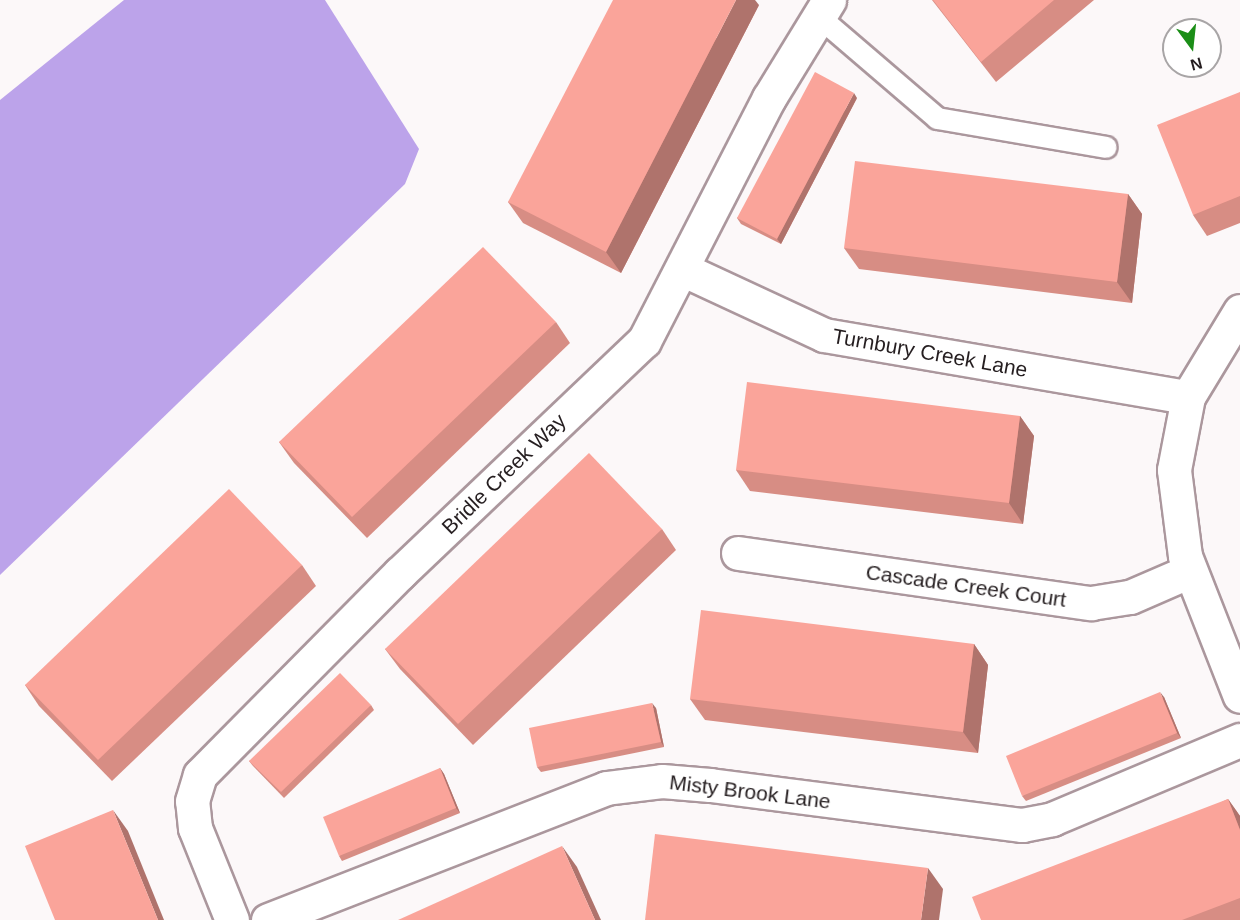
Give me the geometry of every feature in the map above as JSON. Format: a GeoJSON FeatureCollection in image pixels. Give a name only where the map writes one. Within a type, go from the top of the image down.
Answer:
{"type":"FeatureCollection","features":[{"type":"Feature","properties":{"kind":"street","name":"Bridle Creek Way"},"geometry":{"type":"LineString","coordinates":[[232,920],[195,828],[192,801],[200,775],[383,589],[644,341],[684,270],[769,98],[823,8]]}},
{"type":"Feature","properties":{"kind":"street","name":"Turnbury Creek Lane"},"geometry":{"type":"LineString","coordinates":[[684,270],[824,335],[1188,397]]}},
{"type":"Feature","properties":{"kind":"street"},"geometry":{"type":"LineString","coordinates":[[1240,311],[1188,397],[1178,436],[1175,504],[1190,572],[1240,696]]}},
{"type":"Feature","properties":{"kind":"street","name":"Cascade Creek Court"},"geometry":{"type":"LineString","coordinates":[[738,553],[1091,603],[1130,597],[1190,572]]}},
{"type":"Feature","properties":{"kind":"street","name":"Misty Brook Lane"},"geometry":{"type":"LineString","coordinates":[[268,920],[606,788],[662,781],[710,785],[1022,825],[1052,819],[1240,740]]}},
{"type":"Feature","properties":{"kind":"lane"},"geometry":{"type":"LineString","coordinates":[[823,8],[937,117],[1106,147]]}},
{"type":"Feature","properties":{"kind":"shaded area"},"geometry":{"type":"Polygon","coordinates":[[[124,0],[325,0],[419,149],[405,184],[0,575],[0,100],[124,0]]]}},
{"type":"Feature","properties":{"kind":"building"},"geometry":{"type":"Polygon","coordinates":[[[613,0],[736,0],[606,252],[508,202],[613,0]]]}},
{"type":"Feature","properties":{"kind":"building"},"geometry":{"type":"Polygon","coordinates":[[[933,0],[1054,0],[981,62],[933,0]]]}},
{"type":"Feature","properties":{"kind":"building"},"geometry":{"type":"Polygon","coordinates":[[[815,72],[854,93],[777,239],[737,218],[815,72]]]}},
{"type":"Feature","properties":{"kind":"building"},"geometry":{"type":"Polygon","coordinates":[[[1240,92],[1240,196],[1193,215],[1157,125],[1240,92]]]}},
{"type":"Feature","properties":{"kind":"building"},"geometry":{"type":"Polygon","coordinates":[[[855,161],[1128,194],[1117,282],[844,248],[855,161]]]}},
{"type":"Feature","properties":{"kind":"building"},"geometry":{"type":"Polygon","coordinates":[[[483,247],[556,322],[352,517],[279,442],[483,247]]]}},
{"type":"Feature","properties":{"kind":"building"},"geometry":{"type":"Polygon","coordinates":[[[747,382],[1020,416],[1009,503],[736,470],[747,382]]]}},
{"type":"Feature","properties":{"kind":"building"},"geometry":{"type":"Polygon","coordinates":[[[589,453],[662,529],[458,724],[385,649],[589,453]]]}},
{"type":"Feature","properties":{"kind":"building"},"geometry":{"type":"Polygon","coordinates":[[[229,489],[302,565],[98,760],[25,685],[229,489]]]}},
{"type":"Feature","properties":{"kind":"building"},"geometry":{"type":"Polygon","coordinates":[[[701,610],[974,644],[963,732],[690,699],[701,610]]]}},
{"type":"Feature","properties":{"kind":"building"},"geometry":{"type":"Polygon","coordinates":[[[340,673],[371,705],[281,792],[249,761],[340,673]]]}},
{"type":"Feature","properties":{"kind":"building"},"geometry":{"type":"Polygon","coordinates":[[[1160,692],[1177,733],[1022,796],[1006,756],[1160,692]]]}},
{"type":"Feature","properties":{"kind":"building"},"geometry":{"type":"Polygon","coordinates":[[[652,703],[661,742],[537,767],[529,728],[652,703]]]}},
{"type":"Feature","properties":{"kind":"building"},"geometry":{"type":"Polygon","coordinates":[[[440,768],[456,808],[339,856],[323,817],[440,768]]]}},
{"type":"Feature","properties":{"kind":"building"},"geometry":{"type":"Polygon","coordinates":[[[1228,799],[1240,830],[1240,898],[1182,920],[981,920],[972,897],[1228,799]]]}},
{"type":"Feature","properties":{"kind":"building"},"geometry":{"type":"Polygon","coordinates":[[[113,810],[158,920],[55,920],[25,846],[113,810]]]}},
{"type":"Feature","properties":{"kind":"building"},"geometry":{"type":"Polygon","coordinates":[[[655,834],[928,868],[921,920],[645,920],[655,834]]]}},
{"type":"Feature","properties":{"kind":"building"},"geometry":{"type":"Polygon","coordinates":[[[562,846],[595,920],[398,920],[562,846]]]}}]}
